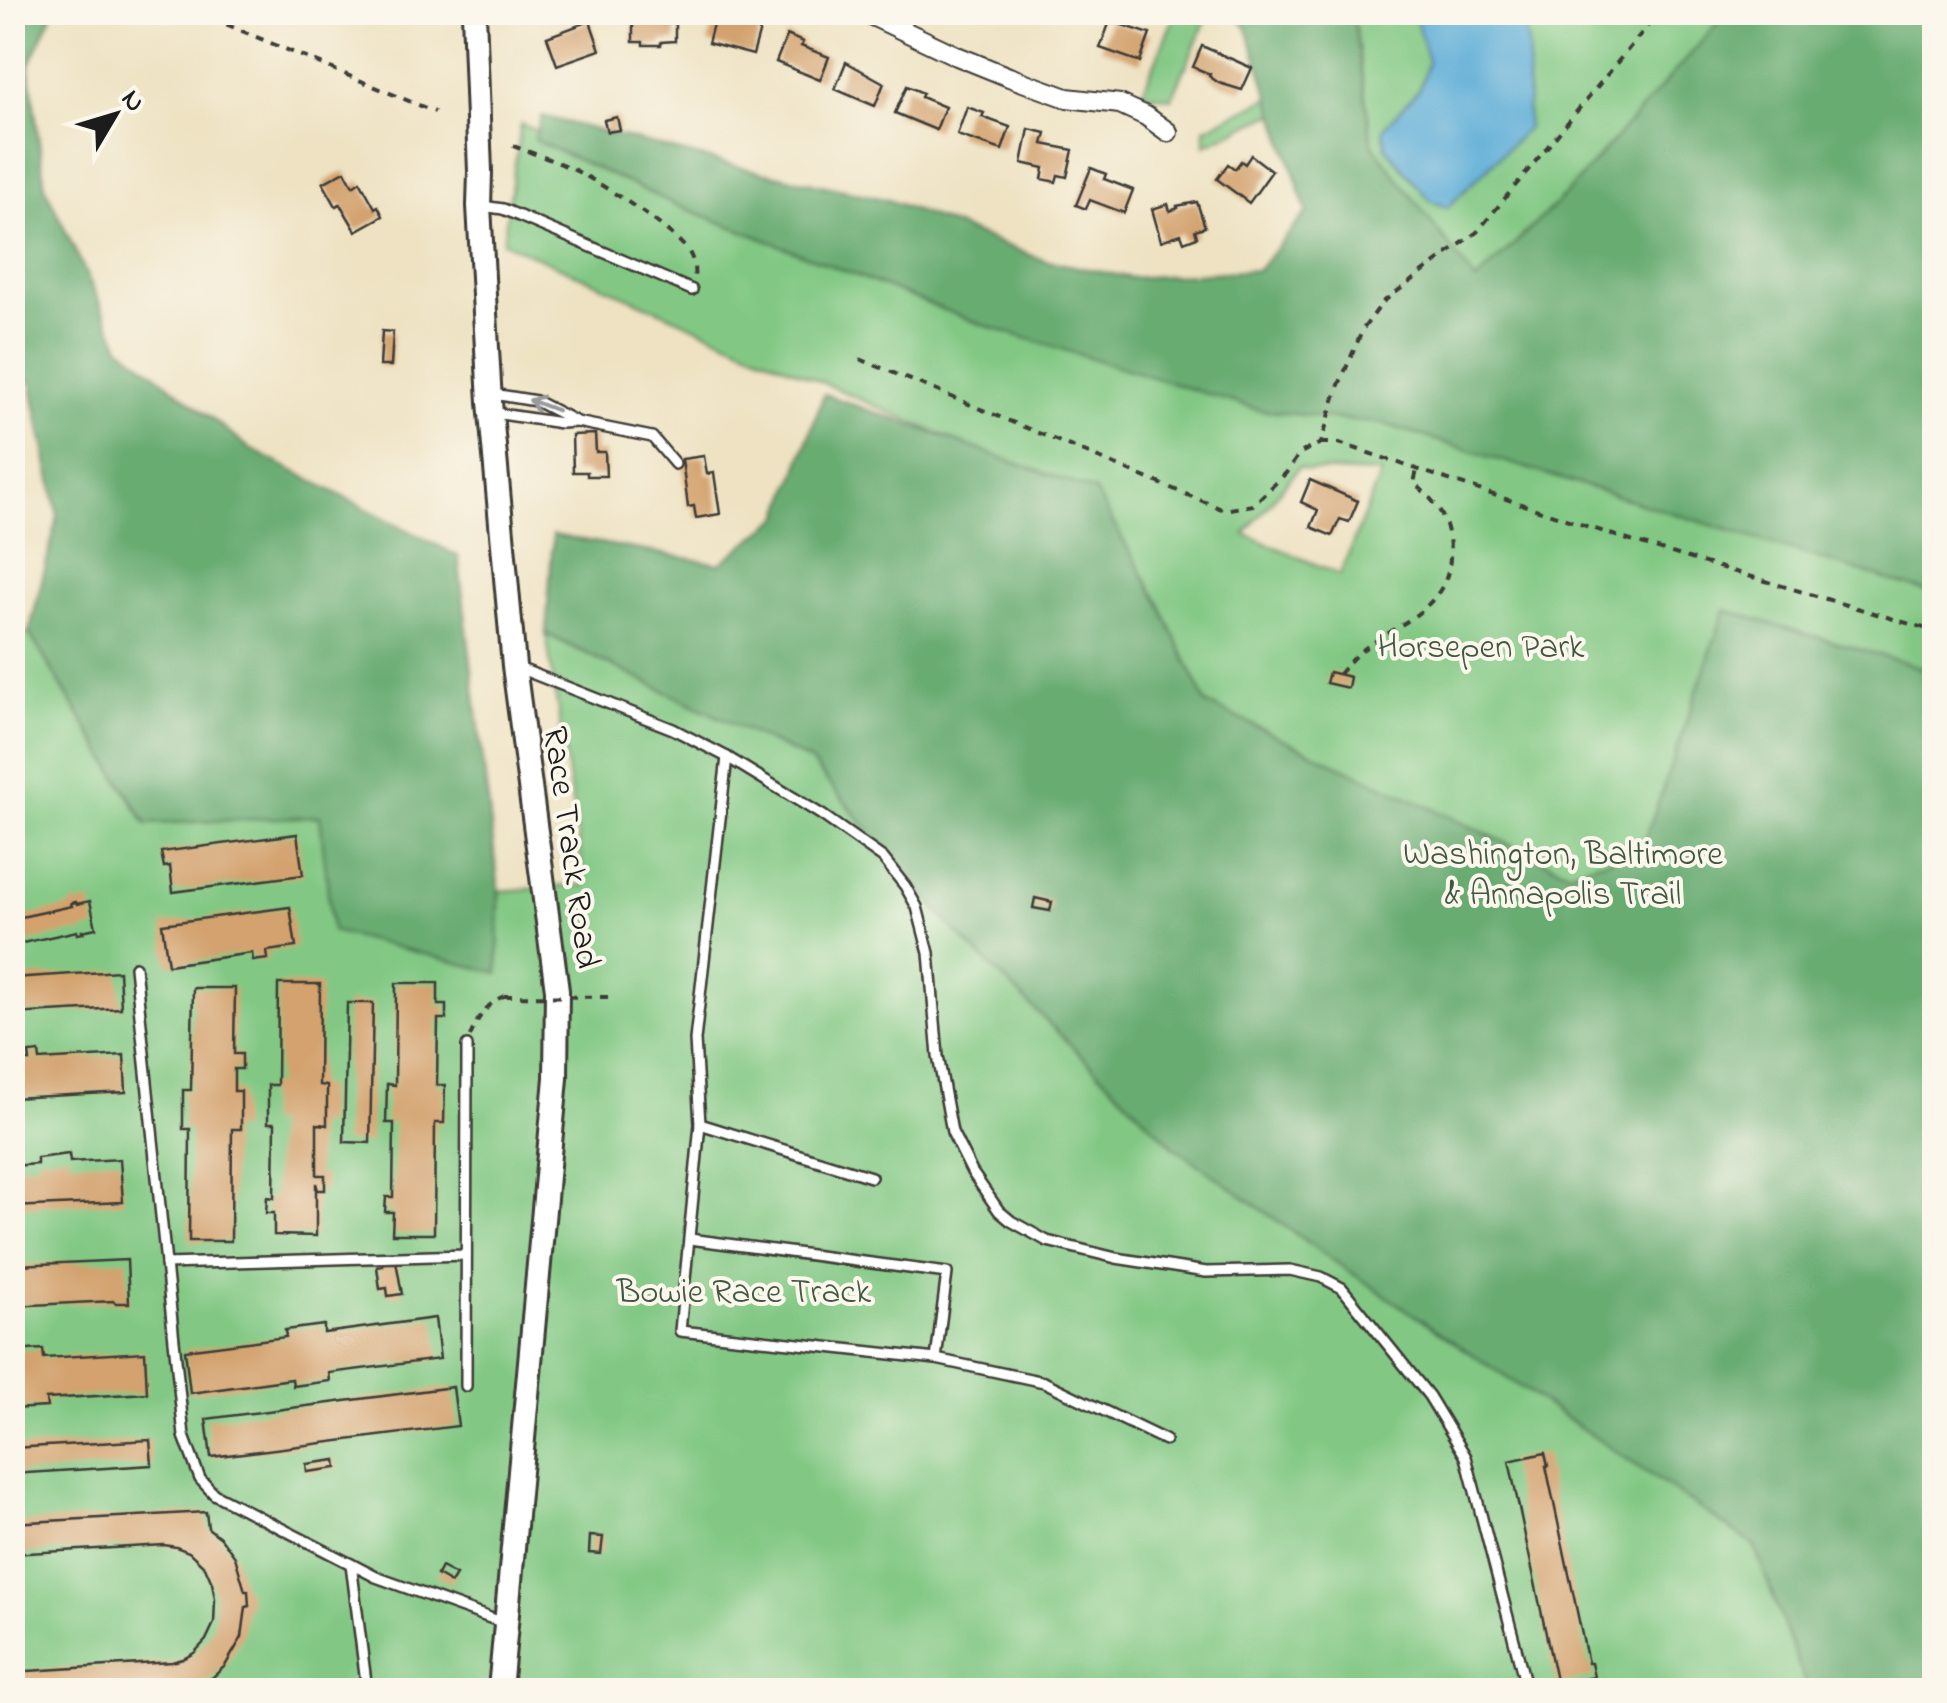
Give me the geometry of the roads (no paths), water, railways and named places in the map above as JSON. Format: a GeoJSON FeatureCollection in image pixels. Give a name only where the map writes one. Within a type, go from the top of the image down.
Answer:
{"type":"FeatureCollection","features":[{"type":"Feature","properties":{"kind":"street","name":"Race Track Road"},"geometry":{"type":"LineString","coordinates":[[474,12],[479,206],[491,403],[514,666],[558,1022],[500,1690]]}},
{"type":"Feature","properties":{"kind":"street"},"geometry":{"type":"LineString","coordinates":[[864,12],[894,18],[957,56],[1066,98],[1120,104],[1168,132]]}},
{"type":"Feature","properties":{"kind":"lane"},"geometry":{"type":"LineString","coordinates":[[479,206],[503,208],[692,290]]}},
{"type":"Feature","properties":{"kind":"lane"},"geometry":{"type":"LineString","coordinates":[[491,403],[536,401],[577,422]]}},
{"type":"Feature","properties":{"kind":"lane"},"geometry":{"type":"LineString","coordinates":[[491,403],[561,423],[577,422],[652,437],[675,464]]}},
{"type":"Feature","properties":{"kind":"lane"},"geometry":{"type":"LineString","coordinates":[[514,666],[673,728],[822,815],[883,858],[917,907],[928,953],[938,1056],[952,1132],[972,1172],[999,1210],[1047,1241],[1089,1252],[1206,1272],[1290,1270],[1321,1277],[1342,1288],[1429,1396],[1466,1457],[1527,1690]]}},
{"type":"Feature","properties":{"kind":"lane"},"geometry":{"type":"LineString","coordinates":[[728,757],[695,1040],[700,1124],[680,1331],[936,1359],[1044,1382],[1164,1440]]}},
{"type":"Feature","properties":{"kind":"lane"},"geometry":{"type":"LineString","coordinates":[[136,967],[184,1436],[200,1479],[214,1494],[376,1576],[506,1624]]}},
{"type":"Feature","properties":{"kind":"lane"},"geometry":{"type":"LineString","coordinates":[[466,1386],[467,1046]]}},
{"type":"Feature","properties":{"kind":"lane"},"geometry":{"type":"LineString","coordinates":[[700,1124],[872,1177]]}},
{"type":"Feature","properties":{"kind":"lane"},"geometry":{"type":"LineString","coordinates":[[690,1239],[947,1273],[936,1359]]}},
{"type":"Feature","properties":{"kind":"lane"},"geometry":{"type":"LineString","coordinates":[[166,1264],[466,1254]]}},
{"type":"Feature","properties":{"kind":"lane"},"geometry":{"type":"LineString","coordinates":[[351,1564],[367,1690]]}},
{"type":"Feature","properties":{"kind":"water"},"geometry":{"type":"Polygon","coordinates":[[[1414,13],[1522,13],[1529,49],[1527,129],[1447,208],[1430,200],[1386,148],[1383,129],[1420,88],[1428,62],[1414,13]]]}},
{"type":"Feature","properties":{"kind":"park label","name":"Horsepen Park"},"geometry":{"type":"Point","coordinates":[1481,645]}},
{"type":"Feature","properties":{"kind":"park label","name":"Washington, Baltimore & Annapolis Trail"},"geometry":{"type":"Point","coordinates":[1563,872]}},
{"type":"Feature","properties":{"kind":"park label","name":"Bowie Race Track"},"geometry":{"type":"Point","coordinates":[744,1290]}}]}
